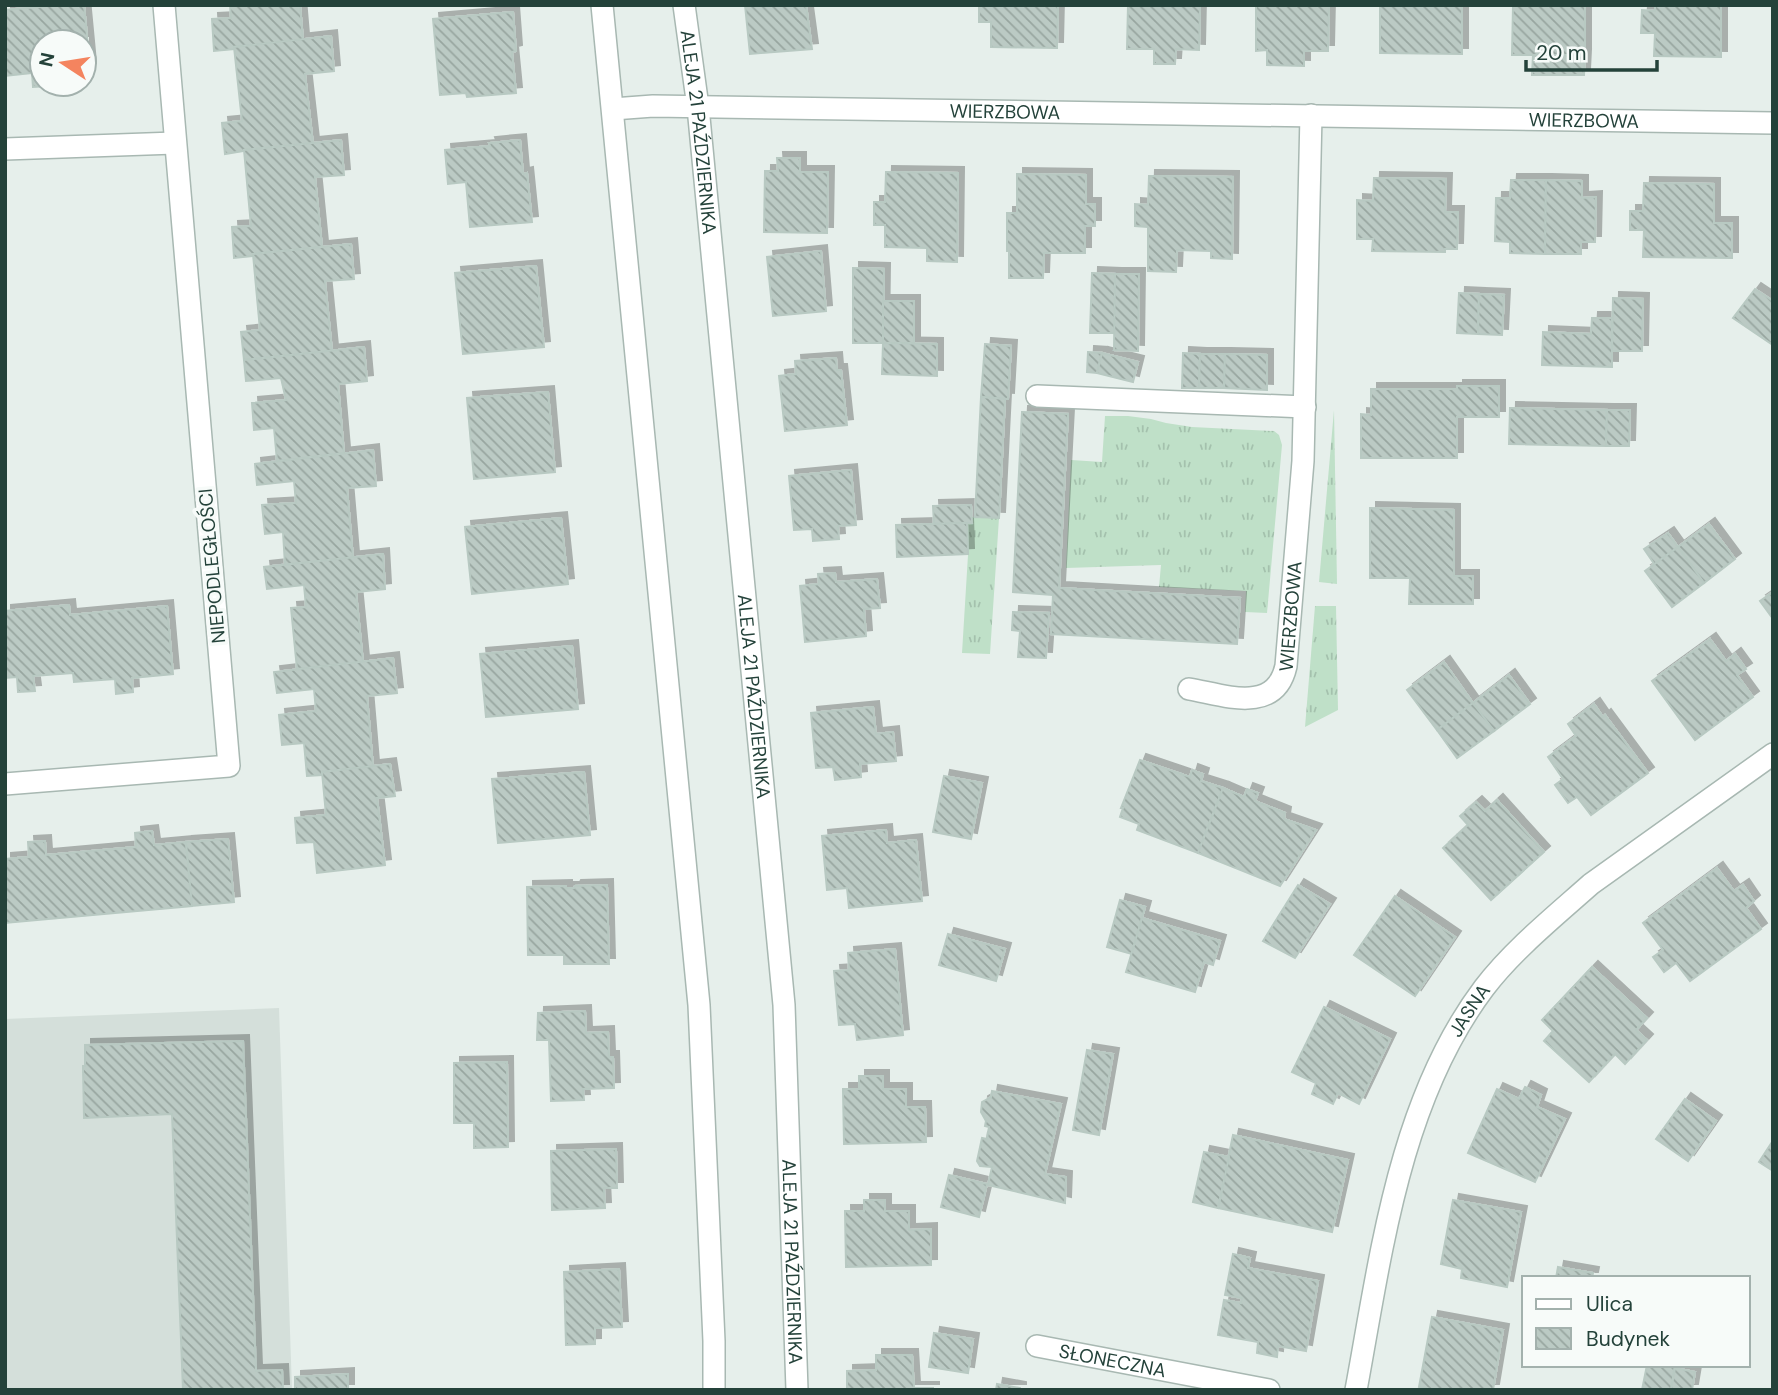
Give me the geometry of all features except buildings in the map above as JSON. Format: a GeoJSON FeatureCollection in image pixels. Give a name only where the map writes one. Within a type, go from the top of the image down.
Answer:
{"type":"FeatureCollection","features":[{"type":"Feature","properties":{"kind":"street","name":"NIEPODLEGŁOŚCI"},"geometry":{"type":"LineString","coordinates":[[5,784],[229,766],[164,5]]}},
{"type":"Feature","properties":{"kind":"street"},"geometry":{"type":"LineString","coordinates":[[602,5],[699,1005],[714,1390]]}},
{"type":"Feature","properties":{"kind":"street","name":"ALEJA 21 PAŹDZIERNIKA"},"geometry":{"type":"LineString","coordinates":[[684,5],[698,107],[784,1005],[797,1390]]}},
{"type":"Feature","properties":{"kind":"street","name":"WIERZBOWA"},"geometry":{"type":"LineString","coordinates":[[613,109],[653,106],[1773,123]]}},
{"type":"Feature","properties":{"kind":"street","name":"WIERZBOWA"},"geometry":{"type":"LineString","coordinates":[[1189,689],[1256,698],[1267,694],[1283,677],[1301,487],[1305,407],[1311,115]]}},
{"type":"Feature","properties":{"kind":"street"},"geometry":{"type":"LineString","coordinates":[[5,149],[176,143]]}},
{"type":"Feature","properties":{"kind":"street"},"geometry":{"type":"LineString","coordinates":[[1038,396],[1305,407]]}},
{"type":"Feature","properties":{"kind":"street","name":"JASNA"},"geometry":{"type":"LineString","coordinates":[[1356,1390],[1389,1209],[1431,1082],[1452,1037],[1485,988],[1527,942],[1576,897],[1773,754]]}},
{"type":"Feature","properties":{"kind":"street","name":"SŁONECZNA"},"geometry":{"type":"LineString","coordinates":[[1037,1346],[1269,1390]]}},
{"type":"Feature","properties":{"kind":"shaded area"},"geometry":{"type":"Polygon","coordinates":[[[279,1008],[292,1390],[5,1390],[5,1019],[279,1008]]]}},
{"type":"Feature","properties":{"kind":"green space"},"geometry":{"type":"Polygon","coordinates":[[[1334,410],[1337,584],[1319,582],[1334,410]]]}},
{"type":"Feature","properties":{"kind":"green space"},"geometry":{"type":"Polygon","coordinates":[[[1105,416],[1128,416],[1192,427],[1274,431],[1279,435],[1282,445],[1267,613],[1245,612],[1246,591],[1159,587],[1161,565],[1066,568],[1071,460],[1102,462],[1105,416]]]}},
{"type":"Feature","properties":{"kind":"green space"},"geometry":{"type":"Polygon","coordinates":[[[972,517],[999,518],[990,654],[962,653],[968,555],[967,523],[972,523],[972,517]]]}},
{"type":"Feature","properties":{"kind":"green space"},"geometry":{"type":"Polygon","coordinates":[[[1315,606],[1336,606],[1338,710],[1305,727],[1315,606]]]}}]}
